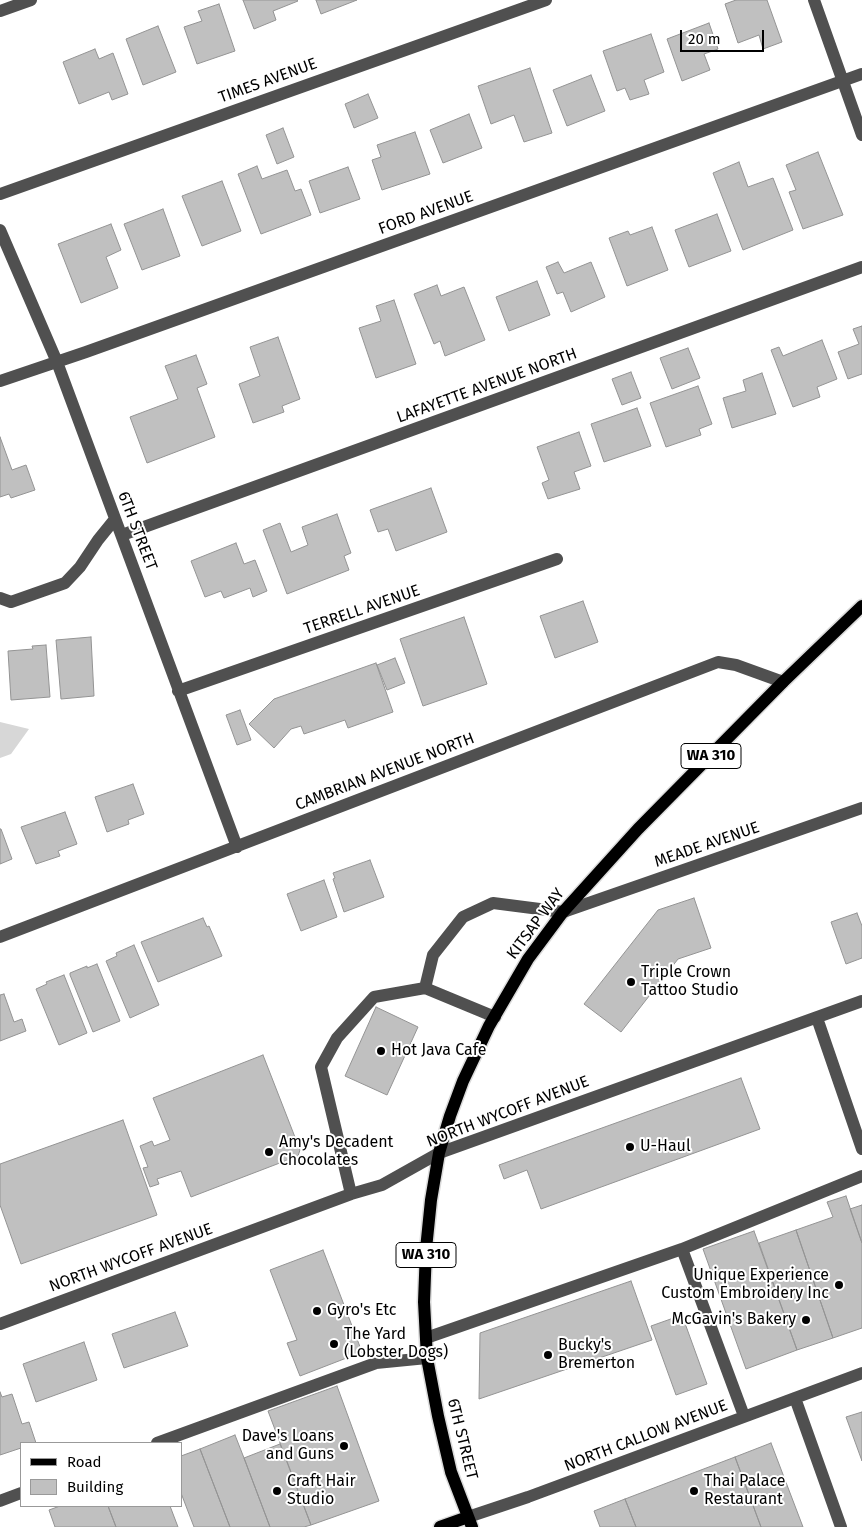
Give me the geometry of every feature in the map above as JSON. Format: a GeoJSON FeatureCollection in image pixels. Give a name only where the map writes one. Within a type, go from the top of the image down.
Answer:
{"type":"FeatureCollection","features":[{"type":"Feature","properties":{"kind":"main road","name":"KITSAP WAY"},"geometry":{"type":"LineString","coordinates":[[427,1358],[424,1302],[426,1248],[431,1200],[440,1153],[450,1116],[464,1081],[495,1017],[528,959],[563,912],[638,829],[783,682],[862,606]]}},
{"type":"Feature","properties":{"kind":"main road","name":"6TH STREET"},"geometry":{"type":"LineString","coordinates":[[427,1358],[443,1443],[451,1472],[470,1522]]}},
{"type":"Feature","properties":{"kind":"main road","name":"NORTH CALLOW AVENUE"},"geometry":{"type":"LineString","coordinates":[[440,1527],[470,1522]]}},
{"type":"Feature","properties":{"kind":"street"},"geometry":{"type":"LineString","coordinates":[[0,11],[31,0]]}},
{"type":"Feature","properties":{"kind":"street","name":"TIMES AVENUE"},"geometry":{"type":"LineString","coordinates":[[0,194],[546,0]]}},
{"type":"Feature","properties":{"kind":"street"},"geometry":{"type":"LineString","coordinates":[[814,0],[862,135]]}},
{"type":"Feature","properties":{"kind":"street","name":"FORD AVENUE"},"geometry":{"type":"LineString","coordinates":[[0,381],[862,74]]}},
{"type":"Feature","properties":{"kind":"street","name":"6TH STREET"},"geometry":{"type":"LineString","coordinates":[[0,230],[57,362],[236,847]]}},
{"type":"Feature","properties":{"kind":"street","name":"LAFAYETTE AVENUE NORTH"},"geometry":{"type":"LineString","coordinates":[[122,536],[862,266]]}},
{"type":"Feature","properties":{"kind":"street"},"geometry":{"type":"LineString","coordinates":[[0,598],[10,602],[65,583],[80,567],[98,540],[115,520]]}},
{"type":"Feature","properties":{"kind":"street","name":"TERRELL AVENUE"},"geometry":{"type":"LineString","coordinates":[[178,691],[557,559]]}},
{"type":"Feature","properties":{"kind":"street","name":"CAMBRIAN AVENUE NORTH"},"geometry":{"type":"LineString","coordinates":[[0,937],[718,662],[736,664],[783,682]]}},
{"type":"Feature","properties":{"kind":"street","name":"MEADE AVENUE"},"geometry":{"type":"LineString","coordinates":[[563,912],[862,808]]}},
{"type":"Feature","properties":{"kind":"street"},"geometry":{"type":"LineString","coordinates":[[425,988],[432,955],[463,917],[493,903],[563,912]]}},
{"type":"Feature","properties":{"kind":"street"},"geometry":{"type":"LineString","coordinates":[[351,1194],[322,1067],[337,1038],[374,996],[425,988],[495,1017]]}},
{"type":"Feature","properties":{"kind":"street","name":"NORTH WYCOFF AVENUE"},"geometry":{"type":"LineString","coordinates":[[0,1324],[351,1194],[382,1185],[440,1153],[862,1001]]}},
{"type":"Feature","properties":{"kind":"street"},"geometry":{"type":"LineString","coordinates":[[817,1018],[862,1149]]}},
{"type":"Feature","properties":{"kind":"street"},"geometry":{"type":"LineString","coordinates":[[426,1338],[682,1249],[862,1176]]}},
{"type":"Feature","properties":{"kind":"street"},"geometry":{"type":"LineString","coordinates":[[682,1249],[744,1416]]}},
{"type":"Feature","properties":{"kind":"street"},"geometry":{"type":"LineString","coordinates":[[160,1442],[376,1362],[427,1358]]}},
{"type":"Feature","properties":{"kind":"street","name":"NORTH CALLOW AVENUE"},"geometry":{"type":"LineString","coordinates":[[470,1522],[528,1497],[862,1373]]}},
{"type":"Feature","properties":{"kind":"street"},"geometry":{"type":"LineString","coordinates":[[795,1398],[841,1527]]}},
{"type":"Feature","properties":{"kind":"street"},"geometry":{"type":"LineString","coordinates":[[0,1501],[20,1493]]}},
{"type":"Feature","properties":{"kind":"shaded area"},"geometry":{"type":"Polygon","coordinates":[[[0,722],[29,729],[11,754],[0,758],[0,722]]]}},
{"type":"Feature","properties":{"kind":"building"},"geometry":{"type":"Polygon","coordinates":[[[243,0],[298,1],[273,11],[276,20],[254,29],[243,0]]]}},
{"type":"Feature","properties":{"kind":"building"},"geometry":{"type":"Polygon","coordinates":[[[316,0],[357,0],[321,14],[316,0]]]}},
{"type":"Feature","properties":{"kind":"building"},"geometry":{"type":"Polygon","coordinates":[[[736,0],[767,0],[782,42],[763,49],[759,35],[738,43],[725,4],[736,0]]]}},
{"type":"Feature","properties":{"kind":"building"},"geometry":{"type":"Polygon","coordinates":[[[219,4],[235,51],[197,64],[184,27],[202,21],[198,11],[219,4]]]}},
{"type":"Feature","properties":{"kind":"building"},"geometry":{"type":"Polygon","coordinates":[[[709,23],[718,49],[704,54],[710,70],[682,81],[667,39],[709,23]]]}},
{"type":"Feature","properties":{"kind":"building"},"geometry":{"type":"Polygon","coordinates":[[[158,26],[176,72],[143,85],[126,39],[158,26]]]}},
{"type":"Feature","properties":{"kind":"building"},"geometry":{"type":"Polygon","coordinates":[[[651,34],[664,72],[644,80],[649,94],[630,100],[625,88],[617,91],[603,51],[651,34]]]}},
{"type":"Feature","properties":{"kind":"building"},"geometry":{"type":"Polygon","coordinates":[[[95,49],[99,59],[113,53],[128,94],[112,100],[109,92],[79,104],[63,62],[95,49]]]}},
{"type":"Feature","properties":{"kind":"building"},"geometry":{"type":"Polygon","coordinates":[[[530,68],[552,133],[524,142],[514,115],[491,124],[478,86],[530,68]]]}},
{"type":"Feature","properties":{"kind":"building"},"geometry":{"type":"Polygon","coordinates":[[[591,75],[605,111],[567,126],[553,90],[591,75]]]}},
{"type":"Feature","properties":{"kind":"building"},"geometry":{"type":"Polygon","coordinates":[[[368,94],[378,118],[354,128],[345,104],[368,94]]]}},
{"type":"Feature","properties":{"kind":"building"},"geometry":{"type":"Polygon","coordinates":[[[469,114],[482,148],[443,163],[430,130],[469,114]]]}},
{"type":"Feature","properties":{"kind":"building"},"geometry":{"type":"Polygon","coordinates":[[[283,128],[294,157],[277,164],[266,135],[283,128]]]}},
{"type":"Feature","properties":{"kind":"building"},"geometry":{"type":"Polygon","coordinates":[[[415,132],[430,174],[382,190],[372,160],[381,157],[377,145],[415,132]]]}},
{"type":"Feature","properties":{"kind":"building"},"geometry":{"type":"Polygon","coordinates":[[[818,152],[843,215],[803,229],[789,192],[796,190],[786,165],[818,152]]]}},
{"type":"Feature","properties":{"kind":"building"},"geometry":{"type":"Polygon","coordinates":[[[739,162],[748,187],[773,178],[793,230],[743,250],[713,173],[739,162]]]}},
{"type":"Feature","properties":{"kind":"building"},"geometry":{"type":"Polygon","coordinates":[[[257,166],[262,179],[287,170],[295,191],[301,189],[311,215],[261,234],[238,174],[257,166]]]}},
{"type":"Feature","properties":{"kind":"building"},"geometry":{"type":"Polygon","coordinates":[[[348,167],[360,199],[320,213],[309,181],[348,167]]]}},
{"type":"Feature","properties":{"kind":"building"},"geometry":{"type":"Polygon","coordinates":[[[222,181],[241,231],[202,246],[182,196],[222,181]]]}},
{"type":"Feature","properties":{"kind":"building"},"geometry":{"type":"Polygon","coordinates":[[[163,209],[180,256],[142,270],[124,224],[163,209]]]}},
{"type":"Feature","properties":{"kind":"building"},"geometry":{"type":"Polygon","coordinates":[[[717,214],[731,251],[689,267],[675,230],[717,214]]]}},
{"type":"Feature","properties":{"kind":"building"},"geometry":{"type":"Polygon","coordinates":[[[111,224],[121,250],[106,257],[118,288],[81,303],[58,244],[111,224]]]}},
{"type":"Feature","properties":{"kind":"building"},"geometry":{"type":"Polygon","coordinates":[[[652,227],[668,270],[627,286],[609,238],[628,231],[630,235],[652,227]]]}},
{"type":"Feature","properties":{"kind":"building"},"geometry":{"type":"Polygon","coordinates":[[[558,262],[564,273],[591,262],[605,297],[571,312],[563,292],[557,294],[546,267],[558,262]]]}},
{"type":"Feature","properties":{"kind":"building"},"geometry":{"type":"Polygon","coordinates":[[[537,281],[550,315],[509,331],[496,297],[537,281]]]}},
{"type":"Feature","properties":{"kind":"building"},"geometry":{"type":"Polygon","coordinates":[[[437,285],[441,296],[464,287],[485,340],[445,356],[440,341],[434,344],[414,294],[437,285]]]}},
{"type":"Feature","properties":{"kind":"building"},"geometry":{"type":"Polygon","coordinates":[[[394,300],[416,364],[376,378],[359,328],[381,321],[376,306],[394,300]]]}},
{"type":"Feature","properties":{"kind":"building"},"geometry":{"type":"Polygon","coordinates":[[[862,326],[862,374],[848,379],[838,352],[859,344],[853,329],[862,326]]]}},
{"type":"Feature","properties":{"kind":"building"},"geometry":{"type":"Polygon","coordinates":[[[278,337],[300,399],[282,406],[284,412],[253,423],[239,384],[260,376],[250,347],[278,337]]]}},
{"type":"Feature","properties":{"kind":"building"},"geometry":{"type":"Polygon","coordinates":[[[822,340],[837,379],[817,387],[820,397],[793,407],[771,350],[779,347],[783,356],[822,340]]]}},
{"type":"Feature","properties":{"kind":"building"},"geometry":{"type":"Polygon","coordinates":[[[688,348],[700,378],[672,389],[660,358],[688,348]]]}},
{"type":"Feature","properties":{"kind":"building"},"geometry":{"type":"Polygon","coordinates":[[[196,355],[207,384],[197,388],[215,437],[147,463],[130,417],[178,399],[165,366],[196,355]]]}},
{"type":"Feature","properties":{"kind":"building"},"geometry":{"type":"Polygon","coordinates":[[[631,372],[641,398],[622,405],[612,379],[631,372]]]}},
{"type":"Feature","properties":{"kind":"building"},"geometry":{"type":"Polygon","coordinates":[[[762,373],[776,414],[732,428],[723,398],[746,391],[743,380],[762,373]]]}},
{"type":"Feature","properties":{"kind":"building"},"geometry":{"type":"Polygon","coordinates":[[[698,386],[712,424],[699,429],[701,435],[666,447],[650,403],[698,386]]]}},
{"type":"Feature","properties":{"kind":"building"},"geometry":{"type":"Polygon","coordinates":[[[637,408],[651,446],[604,462],[591,424],[637,408]]]}},
{"type":"Feature","properties":{"kind":"building"},"geometry":{"type":"Polygon","coordinates":[[[579,432],[591,466],[574,472],[580,489],[548,499],[542,483],[549,480],[537,447],[579,432]]]}},
{"type":"Feature","properties":{"kind":"building"},"geometry":{"type":"Polygon","coordinates":[[[0,437],[12,470],[26,465],[35,490],[11,498],[9,494],[0,497],[0,437]]]}},
{"type":"Feature","properties":{"kind":"building"},"geometry":{"type":"Polygon","coordinates":[[[431,488],[447,532],[396,551],[388,529],[378,532],[370,510],[431,488]]]}},
{"type":"Feature","properties":{"kind":"building"},"geometry":{"type":"Polygon","coordinates":[[[337,514],[351,553],[344,556],[349,570],[287,594],[263,530],[280,523],[291,552],[308,545],[302,527],[337,514]]]}},
{"type":"Feature","properties":{"kind":"building"},"geometry":{"type":"Polygon","coordinates":[[[236,543],[244,564],[255,560],[267,591],[253,597],[250,588],[224,598],[221,591],[205,597],[191,561],[236,543]]]}},
{"type":"Feature","properties":{"kind":"building"},"geometry":{"type":"Polygon","coordinates":[[[583,601],[598,642],[555,658],[540,616],[583,601]]]}},
{"type":"Feature","properties":{"kind":"building"},"geometry":{"type":"Polygon","coordinates":[[[464,617],[487,684],[423,706],[400,639],[464,617]]]}},
{"type":"Feature","properties":{"kind":"building"},"geometry":{"type":"Polygon","coordinates":[[[91,637],[94,696],[61,699],[56,640],[91,637]]]}},
{"type":"Feature","properties":{"kind":"building"},"geometry":{"type":"Polygon","coordinates":[[[46,645],[50,697],[11,700],[8,651],[33,649],[32,646],[46,645]]]}},
{"type":"Feature","properties":{"kind":"building"},"geometry":{"type":"Polygon","coordinates":[[[395,658],[405,683],[387,690],[377,665],[395,658]]]}},
{"type":"Feature","properties":{"kind":"building"},"geometry":{"type":"Polygon","coordinates":[[[376,663],[393,712],[348,728],[345,720],[304,734],[301,726],[291,729],[274,748],[249,724],[274,699],[376,663]]]}},
{"type":"Feature","properties":{"kind":"building"},"geometry":{"type":"Polygon","coordinates":[[[240,710],[251,740],[237,745],[226,715],[240,710]]]}},
{"type":"Feature","properties":{"kind":"building"},"geometry":{"type":"Polygon","coordinates":[[[133,784],[144,814],[128,820],[129,824],[107,832],[95,797],[133,784]]]}},
{"type":"Feature","properties":{"kind":"building"},"geometry":{"type":"Polygon","coordinates":[[[65,812],[77,844],[58,851],[60,856],[36,864],[21,827],[65,812]]]}},
{"type":"Feature","properties":{"kind":"building"},"geometry":{"type":"Polygon","coordinates":[[[0,829],[12,859],[0,864],[0,829]]]}},
{"type":"Feature","properties":{"kind":"building"},"geometry":{"type":"Polygon","coordinates":[[[370,860],[384,897],[344,912],[333,879],[335,878],[333,873],[370,860]]]}},
{"type":"Feature","properties":{"kind":"building"},"geometry":{"type":"Polygon","coordinates":[[[324,880],[337,917],[301,931],[287,894],[324,880]]]}},
{"type":"Feature","properties":{"kind":"building","name":"Triple Crown Tattoo Studio"},"geometry":{"type":"Polygon","coordinates":[[[694,898],[711,948],[678,959],[621,1032],[584,1004],[658,910],[694,898]]]}},
{"type":"Feature","properties":{"kind":"building"},"geometry":{"type":"Polygon","coordinates":[[[857,913],[862,926],[862,958],[846,964],[831,922],[857,913]]]}},
{"type":"Feature","properties":{"kind":"building"},"geometry":{"type":"Polygon","coordinates":[[[203,918],[207,927],[209,926],[222,956],[158,982],[141,942],[203,918]]]}},
{"type":"Feature","properties":{"kind":"building"},"geometry":{"type":"Polygon","coordinates":[[[134,945],[159,1005],[130,1018],[106,961],[117,956],[116,953],[134,945]]]}},
{"type":"Feature","properties":{"kind":"building"},"geometry":{"type":"Polygon","coordinates":[[[97,964],[120,1021],[93,1032],[70,973],[97,964]]]}},
{"type":"Feature","properties":{"kind":"building"},"geometry":{"type":"Polygon","coordinates":[[[64,975],[87,1033],[59,1045],[36,989],[47,984],[46,982],[64,975]]]}},
{"type":"Feature","properties":{"kind":"building"},"geometry":{"type":"Polygon","coordinates":[[[4,994],[14,1022],[22,1019],[26,1031],[0,1041],[0,995],[4,994]]]}},
{"type":"Feature","properties":{"kind":"building","name":"Hot Java Cafe"},"geometry":{"type":"Polygon","coordinates":[[[376,1007],[418,1027],[387,1095],[345,1076],[376,1007]]]}},
{"type":"Feature","properties":{"kind":"building"},"geometry":{"type":"Polygon","coordinates":[[[263,1055],[300,1150],[298,1156],[191,1197],[181,1171],[157,1179],[159,1184],[150,1187],[143,1168],[148,1167],[140,1146],[152,1141],[154,1146],[170,1140],[153,1098],[263,1055]]]}},
{"type":"Feature","properties":{"kind":"building","name":"U-Haul"},"geometry":{"type":"Polygon","coordinates":[[[741,1078],[760,1129],[541,1209],[527,1170],[504,1179],[499,1165],[741,1078]]]}},
{"type":"Feature","properties":{"kind":"building"},"geometry":{"type":"Polygon","coordinates":[[[123,1120],[157,1215],[21,1264],[0,1205],[0,1164],[123,1120]]]}},
{"type":"Feature","properties":{"kind":"building","name":"Unique Experience Custom Embroidery Inc"},"geometry":{"type":"Polygon","coordinates":[[[846,1196],[862,1243],[862,1328],[833,1338],[796,1230],[833,1217],[827,1202],[846,1196]]]}},
{"type":"Feature","properties":{"kind":"building"},"geometry":{"type":"Polygon","coordinates":[[[862,1205],[862,1243],[850,1209],[862,1205]]]}},
{"type":"Feature","properties":{"kind":"building"},"geometry":{"type":"Polygon","coordinates":[[[796,1230],[833,1338],[797,1350],[759,1243],[796,1230]]]}},
{"type":"Feature","properties":{"kind":"building"},"geometry":{"type":"Polygon","coordinates":[[[754,1231],[797,1350],[746,1369],[703,1249],[754,1231]]]}},
{"type":"Feature","properties":{"kind":"building"},"geometry":{"type":"Polygon","coordinates":[[[323,1250],[362,1352],[300,1376],[287,1343],[297,1340],[270,1270],[323,1250]]]}},
{"type":"Feature","properties":{"kind":"building"},"geometry":{"type":"Polygon","coordinates":[[[631,1281],[652,1340],[479,1399],[480,1333],[631,1281]]]}},
{"type":"Feature","properties":{"kind":"building"},"geometry":{"type":"Polygon","coordinates":[[[175,1312],[188,1346],[124,1368],[112,1334],[175,1312]]]}},
{"type":"Feature","properties":{"kind":"building"},"geometry":{"type":"Polygon","coordinates":[[[682,1315],[707,1384],[676,1395],[651,1326],[682,1315]]]}},
{"type":"Feature","properties":{"kind":"building"},"geometry":{"type":"Polygon","coordinates":[[[84,1342],[97,1380],[36,1402],[23,1364],[84,1342]]]}},
{"type":"Feature","properties":{"kind":"building"},"geometry":{"type":"Polygon","coordinates":[[[337,1386],[379,1501],[311,1525],[268,1411],[337,1386]]]}},
{"type":"Feature","properties":{"kind":"building"},"geometry":{"type":"Polygon","coordinates":[[[0,1392],[2,1397],[12,1394],[22,1424],[29,1422],[36,1442],[20,1442],[20,1448],[0,1455],[0,1392]]]}},
{"type":"Feature","properties":{"kind":"building"},"geometry":{"type":"Polygon","coordinates":[[[862,1412],[862,1461],[846,1417],[862,1412]]]}},
{"type":"Feature","properties":{"kind":"building"},"geometry":{"type":"Polygon","coordinates":[[[235,1435],[270,1527],[230,1527],[200,1449],[235,1435]]]}},
{"type":"Feature","properties":{"kind":"building"},"geometry":{"type":"Polygon","coordinates":[[[771,1443],[803,1527],[761,1527],[735,1457],[771,1443]]]}},
{"type":"Feature","properties":{"kind":"building","name":"Craft Hair Studio"},"geometry":{"type":"Polygon","coordinates":[[[280,1444],[311,1525],[304,1527],[270,1527],[244,1458],[280,1444]]]}},
{"type":"Feature","properties":{"kind":"building"},"geometry":{"type":"Polygon","coordinates":[[[200,1449],[230,1527],[194,1527],[182,1496],[182,1456],[200,1449]]]}},
{"type":"Feature","properties":{"kind":"building"},"geometry":{"type":"Polygon","coordinates":[[[735,1457],[761,1527],[636,1527],[625,1499],[735,1457]]]}},
{"type":"Feature","properties":{"kind":"building"},"geometry":{"type":"Polygon","coordinates":[[[625,1499],[636,1527],[600,1527],[594,1511],[625,1499]]]}},
{"type":"Feature","properties":{"kind":"building"},"geometry":{"type":"Polygon","coordinates":[[[57,1507],[108,1507],[116,1527],[55,1527],[49,1510],[57,1507]]]}},
{"type":"Feature","properties":{"kind":"building"},"geometry":{"type":"Polygon","coordinates":[[[108,1507],[170,1507],[178,1527],[116,1527],[108,1507]]]}},
{"type":"Feature","properties":{"kind":"place","name":"Triple Crown Tattoo Studio"},"geometry":{"type":"Point","coordinates":[631,982]}},
{"type":"Feature","properties":{"kind":"place","name":"Hot Java Cafe"},"geometry":{"type":"Point","coordinates":[381,1051]}},
{"type":"Feature","properties":{"kind":"place","name":"U-Haul"},"geometry":{"type":"Point","coordinates":[630,1147]}},
{"type":"Feature","properties":{"kind":"place","name":"Amy's Decadent Chocolates"},"geometry":{"type":"Point","coordinates":[269,1152]}},
{"type":"Feature","properties":{"kind":"place","name":"Unique Experience Custom Embroidery Inc"},"geometry":{"type":"Point","coordinates":[839,1285]}},
{"type":"Feature","properties":{"kind":"place","name":"Gyro's Etc"},"geometry":{"type":"Point","coordinates":[317,1311]}},
{"type":"Feature","properties":{"kind":"place","name":"McGavin's Bakery"},"geometry":{"type":"Point","coordinates":[806,1320]}},
{"type":"Feature","properties":{"kind":"place","name":"The Yard (Lobster Dogs)"},"geometry":{"type":"Point","coordinates":[334,1344]}},
{"type":"Feature","properties":{"kind":"place","name":"Bucky's Bremerton"},"geometry":{"type":"Point","coordinates":[548,1355]}},
{"type":"Feature","properties":{"kind":"place","name":"Dave's Loans and Guns"},"geometry":{"type":"Point","coordinates":[344,1446]}},
{"type":"Feature","properties":{"kind":"place","name":"Craft Hair Studio"},"geometry":{"type":"Point","coordinates":[277,1491]}},
{"type":"Feature","properties":{"kind":"place","name":"Thai Palace Restaurant"},"geometry":{"type":"Point","coordinates":[694,1491]}}]}
